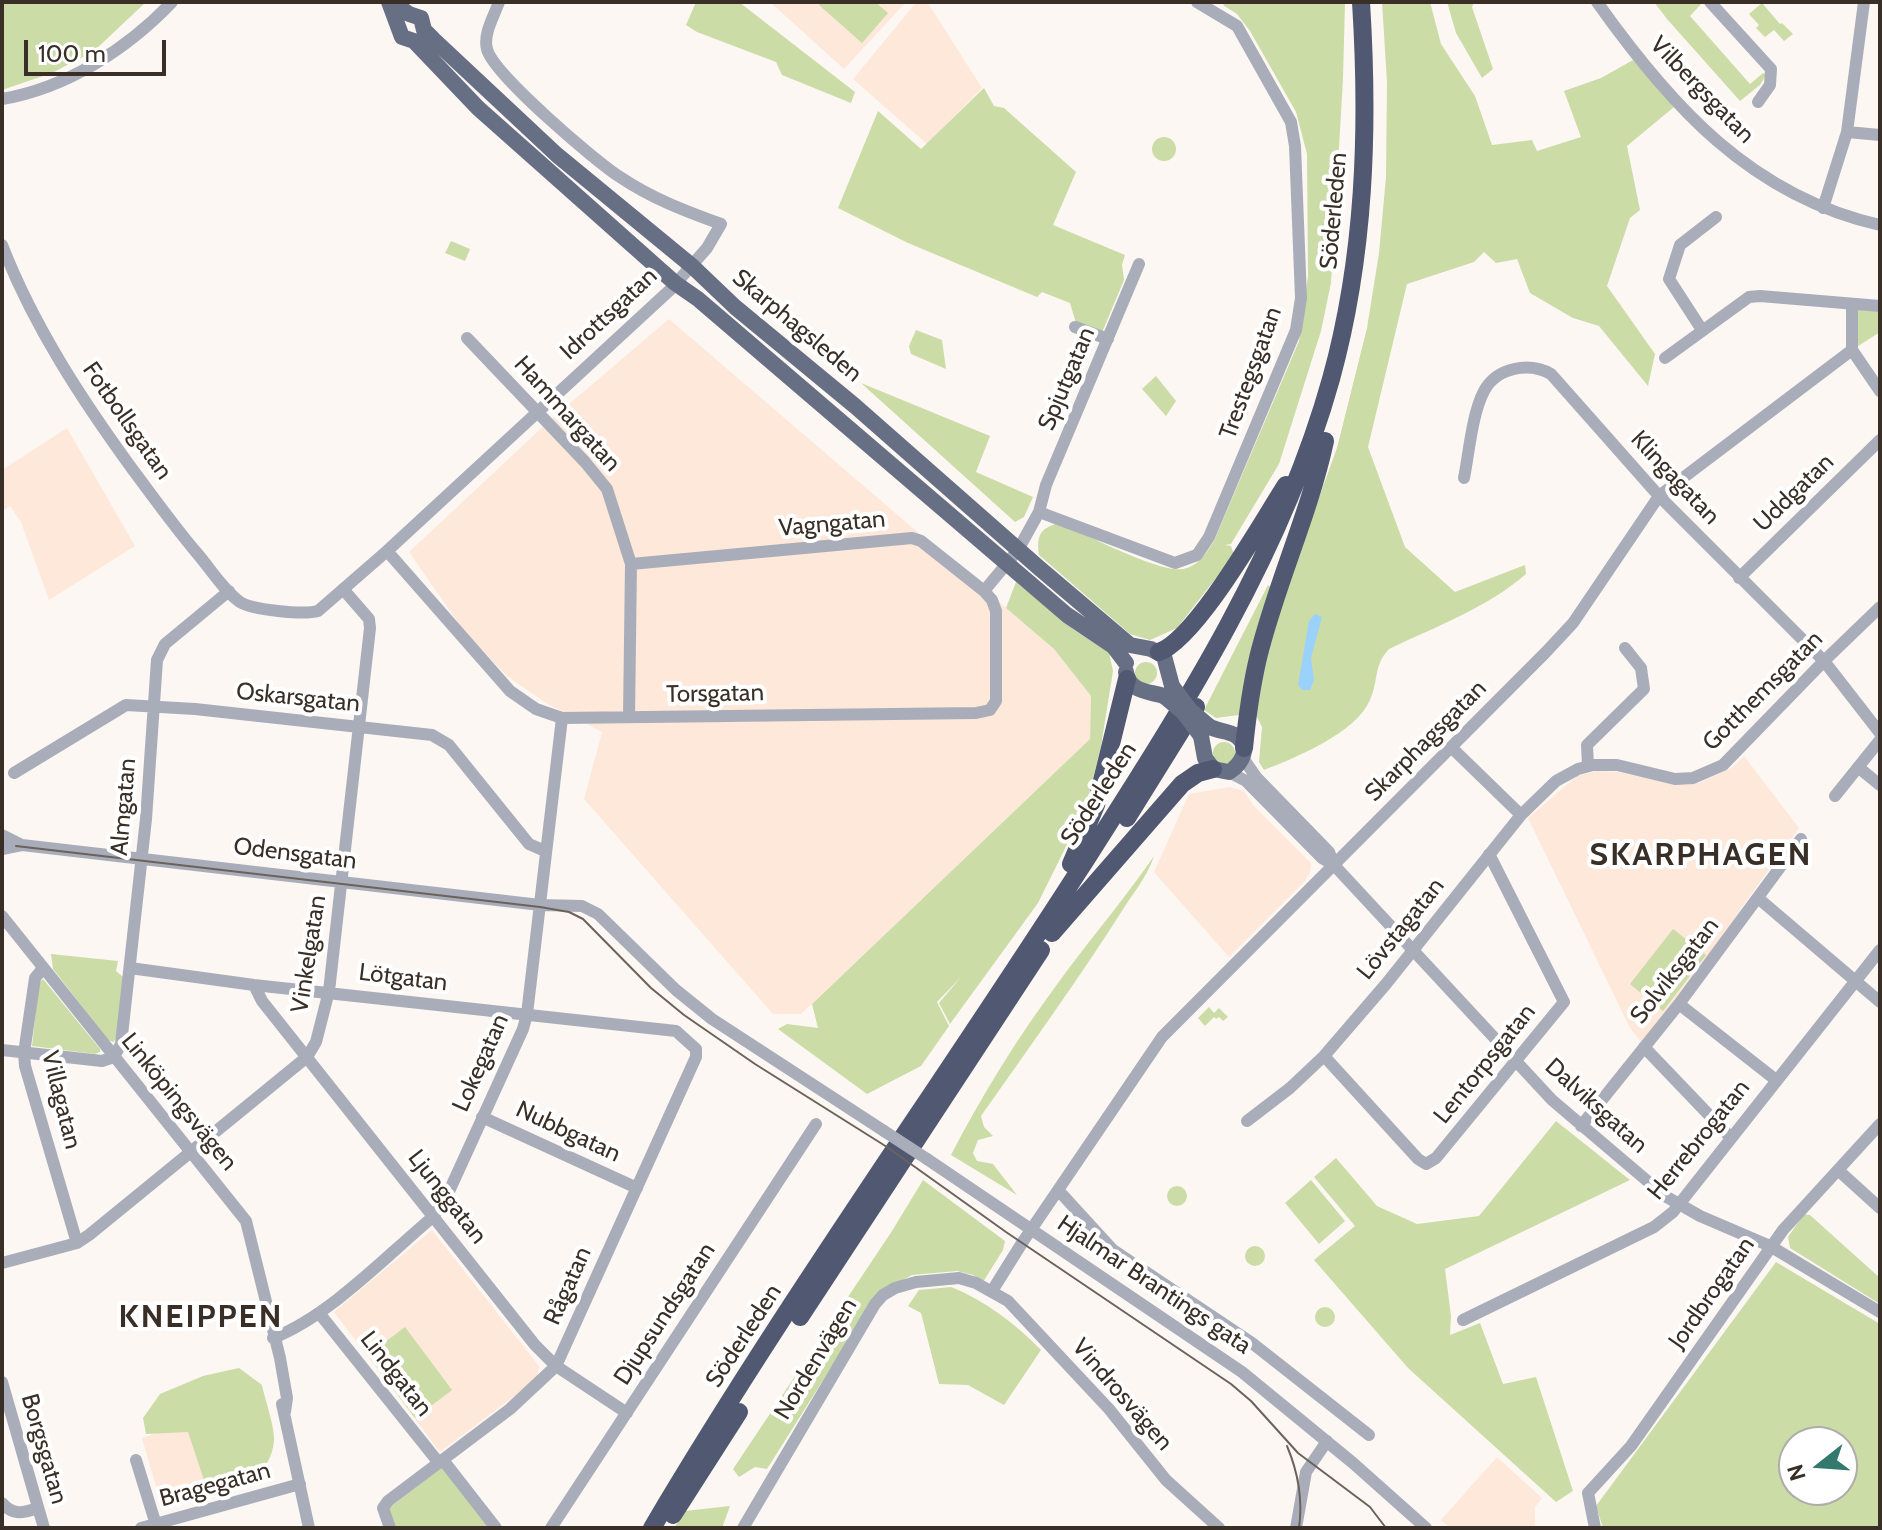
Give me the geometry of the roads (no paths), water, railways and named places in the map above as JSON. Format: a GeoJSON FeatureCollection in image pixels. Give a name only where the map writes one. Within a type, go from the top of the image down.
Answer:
{"type":"FeatureCollection","features":[{"type":"Feature","properties":{"kind":"highway","name":"Söderleden"},"geometry":{"type":"LineString","coordinates":[[1318,443],[1358,242],[1365,156],[1361,2]]}},
{"type":"Feature","properties":{"kind":"highway","name":"Söderleden"},"geometry":{"type":"LineString","coordinates":[[652,1528],[863,1196],[1172,748],[1265,580],[1295,517],[1356,327],[1373,209],[1377,147],[1372,2]]}},
{"type":"Feature","properties":{"kind":"highway"},"geometry":{"type":"LineString","coordinates":[[1152,650],[1178,640],[1231,572],[1318,443]]}},
{"type":"Feature","properties":{"kind":"highway"},"geometry":{"type":"LineString","coordinates":[[1244,753],[1247,710],[1258,656],[1316,483],[1318,443]]}},
{"type":"Feature","properties":{"kind":"highway"},"geometry":{"type":"LineString","coordinates":[[1045,934],[1096,805],[1126,671]]}},
{"type":"Feature","properties":{"kind":"highway"},"geometry":{"type":"LineString","coordinates":[[1045,934],[1182,784],[1198,773],[1221,770]]}},
{"type":"Feature","properties":{"kind":"highway","name":"Söderleden"},"geometry":{"type":"LineString","coordinates":[[665,1528],[1045,934]]}},
{"type":"Feature","properties":{"kind":"main road"},"geometry":{"type":"LineString","coordinates":[[391,2],[404,19],[402,37],[419,36],[421,18],[404,19]]}},
{"type":"Feature","properties":{"kind":"main road","name":"Skarphagsleden"},"geometry":{"type":"LineString","coordinates":[[419,36],[692,266],[735,307],[855,406],[1130,645],[1152,650]]}},
{"type":"Feature","properties":{"kind":"main road","name":"Skarphagsleden"},"geometry":{"type":"LineString","coordinates":[[419,36],[478,108],[675,283],[698,299],[825,410],[948,510],[1007,565],[1067,615],[1113,646],[1126,671]]}},
{"type":"Feature","properties":{"kind":"main road"},"geometry":{"type":"LineString","coordinates":[[1164,687],[1134,688],[1126,671],[1131,656],[1152,650],[1168,663],[1164,687],[1184,713],[1209,736],[1234,735],[1244,753],[1239,766],[1221,770],[1205,758],[1209,736]]}},
{"type":"Feature","properties":{"kind":"street"},"geometry":{"type":"LineString","coordinates":[[2,99],[47,86],[82,71],[143,30],[172,2]]}},
{"type":"Feature","properties":{"kind":"street","name":"Idrottsgatan"},"geometry":{"type":"LineString","coordinates":[[242,604],[313,613],[387,551],[675,283],[707,248],[721,224],[673,207],[618,176],[521,91],[492,61],[487,51],[485,39],[499,2]]}},
{"type":"Feature","properties":{"kind":"street","name":"Trestegsgatan"},"geometry":{"type":"LineString","coordinates":[[1039,512],[1083,526],[1163,561],[1184,562],[1197,555],[1209,537],[1296,330],[1301,298],[1295,146],[1291,122],[1237,26],[1197,2]]}},
{"type":"Feature","properties":{"kind":"street","name":"Vilbergsgatan"},"geometry":{"type":"LineString","coordinates":[[1597,2],[1666,90],[1720,145],[1774,185],[1823,208],[1880,225]]}},
{"type":"Feature","properties":{"kind":"street"},"geometry":{"type":"LineString","coordinates":[[1710,2],[1771,69],[1770,85],[1758,102]]}},
{"type":"Feature","properties":{"kind":"street"},"geometry":{"type":"LineString","coordinates":[[1823,208],[1847,132],[1864,2]]}},
{"type":"Feature","properties":{"kind":"street"},"geometry":{"type":"LineString","coordinates":[[1847,132],[1880,135]]}},
{"type":"Feature","properties":{"kind":"street"},"geometry":{"type":"LineString","coordinates":[[1702,330],[1669,279],[1680,245],[1716,217]]}},
{"type":"Feature","properties":{"kind":"street","name":"Fotbollsgatan"},"geometry":{"type":"LineString","coordinates":[[2,245],[55,355],[88,407],[179,532],[242,604]]}},
{"type":"Feature","properties":{"kind":"street","name":"Spjutgatan"},"geometry":{"type":"LineString","coordinates":[[1039,512],[1046,485],[1139,264]]}},
{"type":"Feature","properties":{"kind":"street"},"geometry":{"type":"LineString","coordinates":[[1665,358],[1749,297],[1880,306]]}},
{"type":"Feature","properties":{"kind":"street"},"geometry":{"type":"LineString","coordinates":[[1852,305],[1852,350],[1880,391]]}},
{"type":"Feature","properties":{"kind":"street"},"geometry":{"type":"LineString","coordinates":[[1075,327],[1108,339]]}},
{"type":"Feature","properties":{"kind":"street","name":"Hammargatan"},"geometry":{"type":"LineString","coordinates":[[467,338],[607,489],[631,564],[629,717]]}},
{"type":"Feature","properties":{"kind":"street","name":"Skarphagsgatan"},"geometry":{"type":"LineString","coordinates":[[1032,1229],[1162,1037],[1573,623],[1659,496],[1852,350]]}},
{"type":"Feature","properties":{"kind":"street","name":"Klingagatan"},"geometry":{"type":"LineString","coordinates":[[1464,478],[1484,392],[1503,373],[1536,361],[1659,496],[1824,661],[1880,733]]}},
{"type":"Feature","properties":{"kind":"street","name":"Uddgatan"},"geometry":{"type":"LineString","coordinates":[[1739,578],[1880,440]]}},
{"type":"Feature","properties":{"kind":"street"},"geometry":{"type":"LineString","coordinates":[[984,591],[1018,550],[1039,512]]}},
{"type":"Feature","properties":{"kind":"street","name":"Vagngatan"},"geometry":{"type":"LineString","coordinates":[[631,564],[912,538],[921,541],[984,591]]}},
{"type":"Feature","properties":{"kind":"street","name":"Torsgatan"},"geometry":{"type":"LineString","coordinates":[[387,551],[510,691],[536,709],[562,718],[976,713],[990,710],[996,701],[996,611],[984,591]]}},
{"type":"Feature","properties":{"kind":"street","name":"Vinkelgatan"},"geometry":{"type":"LineString","coordinates":[[2,1263],[77,1243],[307,1057],[316,1042],[329,991],[369,619],[343,589]]}},
{"type":"Feature","properties":{"kind":"street","name":"Almgatan"},"geometry":{"type":"LineString","coordinates":[[114,1057],[121,1044],[142,859],[157,660],[161,650],[229,591]]}},
{"type":"Feature","properties":{"kind":"street","name":"Gotthemsgatan"},"geometry":{"type":"LineString","coordinates":[[1617,765],[1675,779],[1693,778],[1710,772],[1736,755],[1824,661],[1880,607]]}},
{"type":"Feature","properties":{"kind":"street"},"geometry":{"type":"LineString","coordinates":[[1588,766],[1587,745],[1644,689],[1641,668],[1625,648]]}},
{"type":"Feature","properties":{"kind":"street","name":"Oskarsgatan"},"geometry":{"type":"LineString","coordinates":[[14,773],[126,705],[432,735],[449,745],[529,844],[545,851]]}},
{"type":"Feature","properties":{"kind":"street","name":"Lokegatan"},"geometry":{"type":"LineString","coordinates":[[273,1338],[293,1330],[319,1313],[434,1216],[446,1198],[527,1014],[562,718]]}},
{"type":"Feature","properties":{"kind":"street"},"geometry":{"type":"LineString","coordinates":[[1835,796],[1880,740]]}},
{"type":"Feature","properties":{"kind":"street"},"geometry":{"type":"LineString","coordinates":[[1452,748],[1521,815]]}},
{"type":"Feature","properties":{"kind":"street","name":"Dalviksgatan"},"geometry":{"type":"LineString","coordinates":[[1244,753],[1256,777],[1329,852],[1334,865]]}},
{"type":"Feature","properties":{"kind":"street","name":"Lövstagatan"},"geometry":{"type":"LineString","coordinates":[[1247,1121],[1290,1088],[1324,1056],[1521,815],[1556,781],[1588,766],[1617,765]]}},
{"type":"Feature","properties":{"kind":"street"},"geometry":{"type":"LineString","coordinates":[[1858,767],[1880,785]]}},
{"type":"Feature","properties":{"kind":"street","name":"Dalviksgatan"},"geometry":{"type":"LineString","coordinates":[[1221,770],[1246,781],[1322,858],[1334,865],[1516,1062],[1581,1126],[1680,1206],[1770,1246],[1880,1312]]}},
{"type":"Feature","properties":{"kind":"street","name":"Odensgatan"},"geometry":{"type":"LineString","coordinates":[[2,835],[22,845]]}},
{"type":"Feature","properties":{"kind":"street","name":"Solviksgatan"},"geometry":{"type":"LineString","coordinates":[[1581,1126],[1679,1004],[1801,839]]}},
{"type":"Feature","properties":{"kind":"street","name":"Odensgatan"},"geometry":{"type":"LineString","coordinates":[[2,849],[22,845],[562,907],[594,918],[620,933],[676,990],[712,1019],[840,1102]]}},
{"type":"Feature","properties":{"kind":"street","name":"Lentorpsgatan"},"geometry":{"type":"LineString","coordinates":[[1324,1056],[1426,1164],[1436,1158],[1516,1062],[1564,1002],[1489,854]]}},
{"type":"Feature","properties":{"kind":"street"},"geometry":{"type":"LineString","coordinates":[[1758,898],[1880,1002]]}},
{"type":"Feature","properties":{"kind":"street","name":"Linköpingsvägen"},"geometry":{"type":"LineString","coordinates":[[2,916],[246,1221],[287,1398],[285,1412],[309,1528]]}},
{"type":"Feature","properties":{"kind":"street","name":"Herrebrogatan"},"geometry":{"type":"LineString","coordinates":[[1463,1320],[1654,1227],[1680,1206],[1880,950]]}},
{"type":"Feature","properties":{"kind":"street","name":"Villagatan"},"geometry":{"type":"LineString","coordinates":[[43,968],[35,978],[24,1053],[25,1066],[77,1243]]}},
{"type":"Feature","properties":{"kind":"street","name":"Lötgatan"},"geometry":{"type":"LineString","coordinates":[[130,968],[254,985],[671,1031]]}},
{"type":"Feature","properties":{"kind":"street","name":"Ljunggatan"},"geometry":{"type":"LineString","coordinates":[[254,985],[262,1001],[535,1345],[556,1366],[627,1413]]}},
{"type":"Feature","properties":{"kind":"street"},"geometry":{"type":"LineString","coordinates":[[1679,1004],[1776,1080]]}},
{"type":"Feature","properties":{"kind":"street","name":"Rågatan"},"geometry":{"type":"LineString","coordinates":[[390,1528],[383,1508],[388,1501],[510,1409],[556,1366],[696,1057],[696,1049],[689,1041],[671,1031]]}},
{"type":"Feature","properties":{"kind":"street"},"geometry":{"type":"LineString","coordinates":[[1644,1047],[1731,1138]]}},
{"type":"Feature","properties":{"kind":"street"},"geometry":{"type":"LineString","coordinates":[[2,1050],[102,1061],[114,1057]]}},
{"type":"Feature","properties":{"kind":"street","name":"Hjalmar Brantings gata"},"geometry":{"type":"LineString","coordinates":[[840,1102],[1242,1372],[1426,1528]]}},
{"type":"Feature","properties":{"kind":"street","name":"Nubbgatan"},"geometry":{"type":"LineString","coordinates":[[482,1117],[637,1188]]}},
{"type":"Feature","properties":{"kind":"street","name":"Djupsundsgatan"},"geometry":{"type":"LineString","coordinates":[[551,1528],[816,1124]]}},
{"type":"Feature","properties":{"kind":"street","name":"Jordbrogatan"},"geometry":{"type":"LineString","coordinates":[[1595,1528],[1588,1493],[1631,1446],[1765,1258],[1770,1246],[1880,1124]]}},
{"type":"Feature","properties":{"kind":"street"},"geometry":{"type":"LineString","coordinates":[[1838,1170],[1880,1208]]}},
{"type":"Feature","properties":{"kind":"street"},"geometry":{"type":"LineString","coordinates":[[1059,1191],[1113,1250],[1243,1337],[1369,1435]]}},
{"type":"Feature","properties":{"kind":"street"},"geometry":{"type":"LineString","coordinates":[[992,1291],[1032,1229]]}},
{"type":"Feature","properties":{"kind":"street","name":"Nordenvägen"},"geometry":{"type":"LineString","coordinates":[[743,1528],[883,1295],[916,1282],[946,1279],[968,1280],[992,1291]]}},
{"type":"Feature","properties":{"kind":"street","name":"Vindrosvägen"},"geometry":{"type":"LineString","coordinates":[[992,1291],[1019,1311],[1109,1409],[1154,1467],[1219,1528]]}},
{"type":"Feature","properties":{"kind":"street","name":"Lindgatan"},"geometry":{"type":"LineString","coordinates":[[319,1313],[496,1528]]}},
{"type":"Feature","properties":{"kind":"street","name":"Borgsgatan"},"geometry":{"type":"LineString","coordinates":[[2,1382],[44,1528]]}},
{"type":"Feature","properties":{"kind":"street"},"geometry":{"type":"LineString","coordinates":[[1296,1528],[1306,1472],[1327,1441]]}},
{"type":"Feature","properties":{"kind":"street"},"geometry":{"type":"LineString","coordinates":[[136,1460],[157,1526]]}},
{"type":"Feature","properties":{"kind":"street","name":"Bragegatan"},"geometry":{"type":"LineString","coordinates":[[141,1528],[300,1484]]}},
{"type":"Feature","properties":{"kind":"street"},"geometry":{"type":"LineString","coordinates":[[2,1503],[18,1514],[38,1508]]}},
{"type":"Feature","properties":{"kind":"water"},"geometry":{"type":"Polygon","coordinates":[[[1315,614],[1322,617],[1311,658],[1314,680],[1310,690],[1303,690],[1298,685],[1309,621],[1315,614]]]}},
{"type":"Feature","properties":{"kind":"tram line"},"geometry":{"type":"LineString","coordinates":[[16,846],[569,912],[583,919],[651,988],[684,1015],[887,1147],[1006,1232],[1231,1384],[1251,1401],[1298,1453],[1370,1507],[1386,1528]]}},
{"type":"Feature","properties":{"kind":"tram line"},"geometry":{"type":"LineString","coordinates":[[1287,1446],[1299,1486],[1299,1528]]}},
{"type":"Feature","properties":{"kind":"district","name":"SKARPHAGEN"},"geometry":{"type":"Point","coordinates":[1701,856]}},
{"type":"Feature","properties":{"kind":"district","name":"KNEIPPEN"},"geometry":{"type":"Point","coordinates":[201,1318]}}]}
